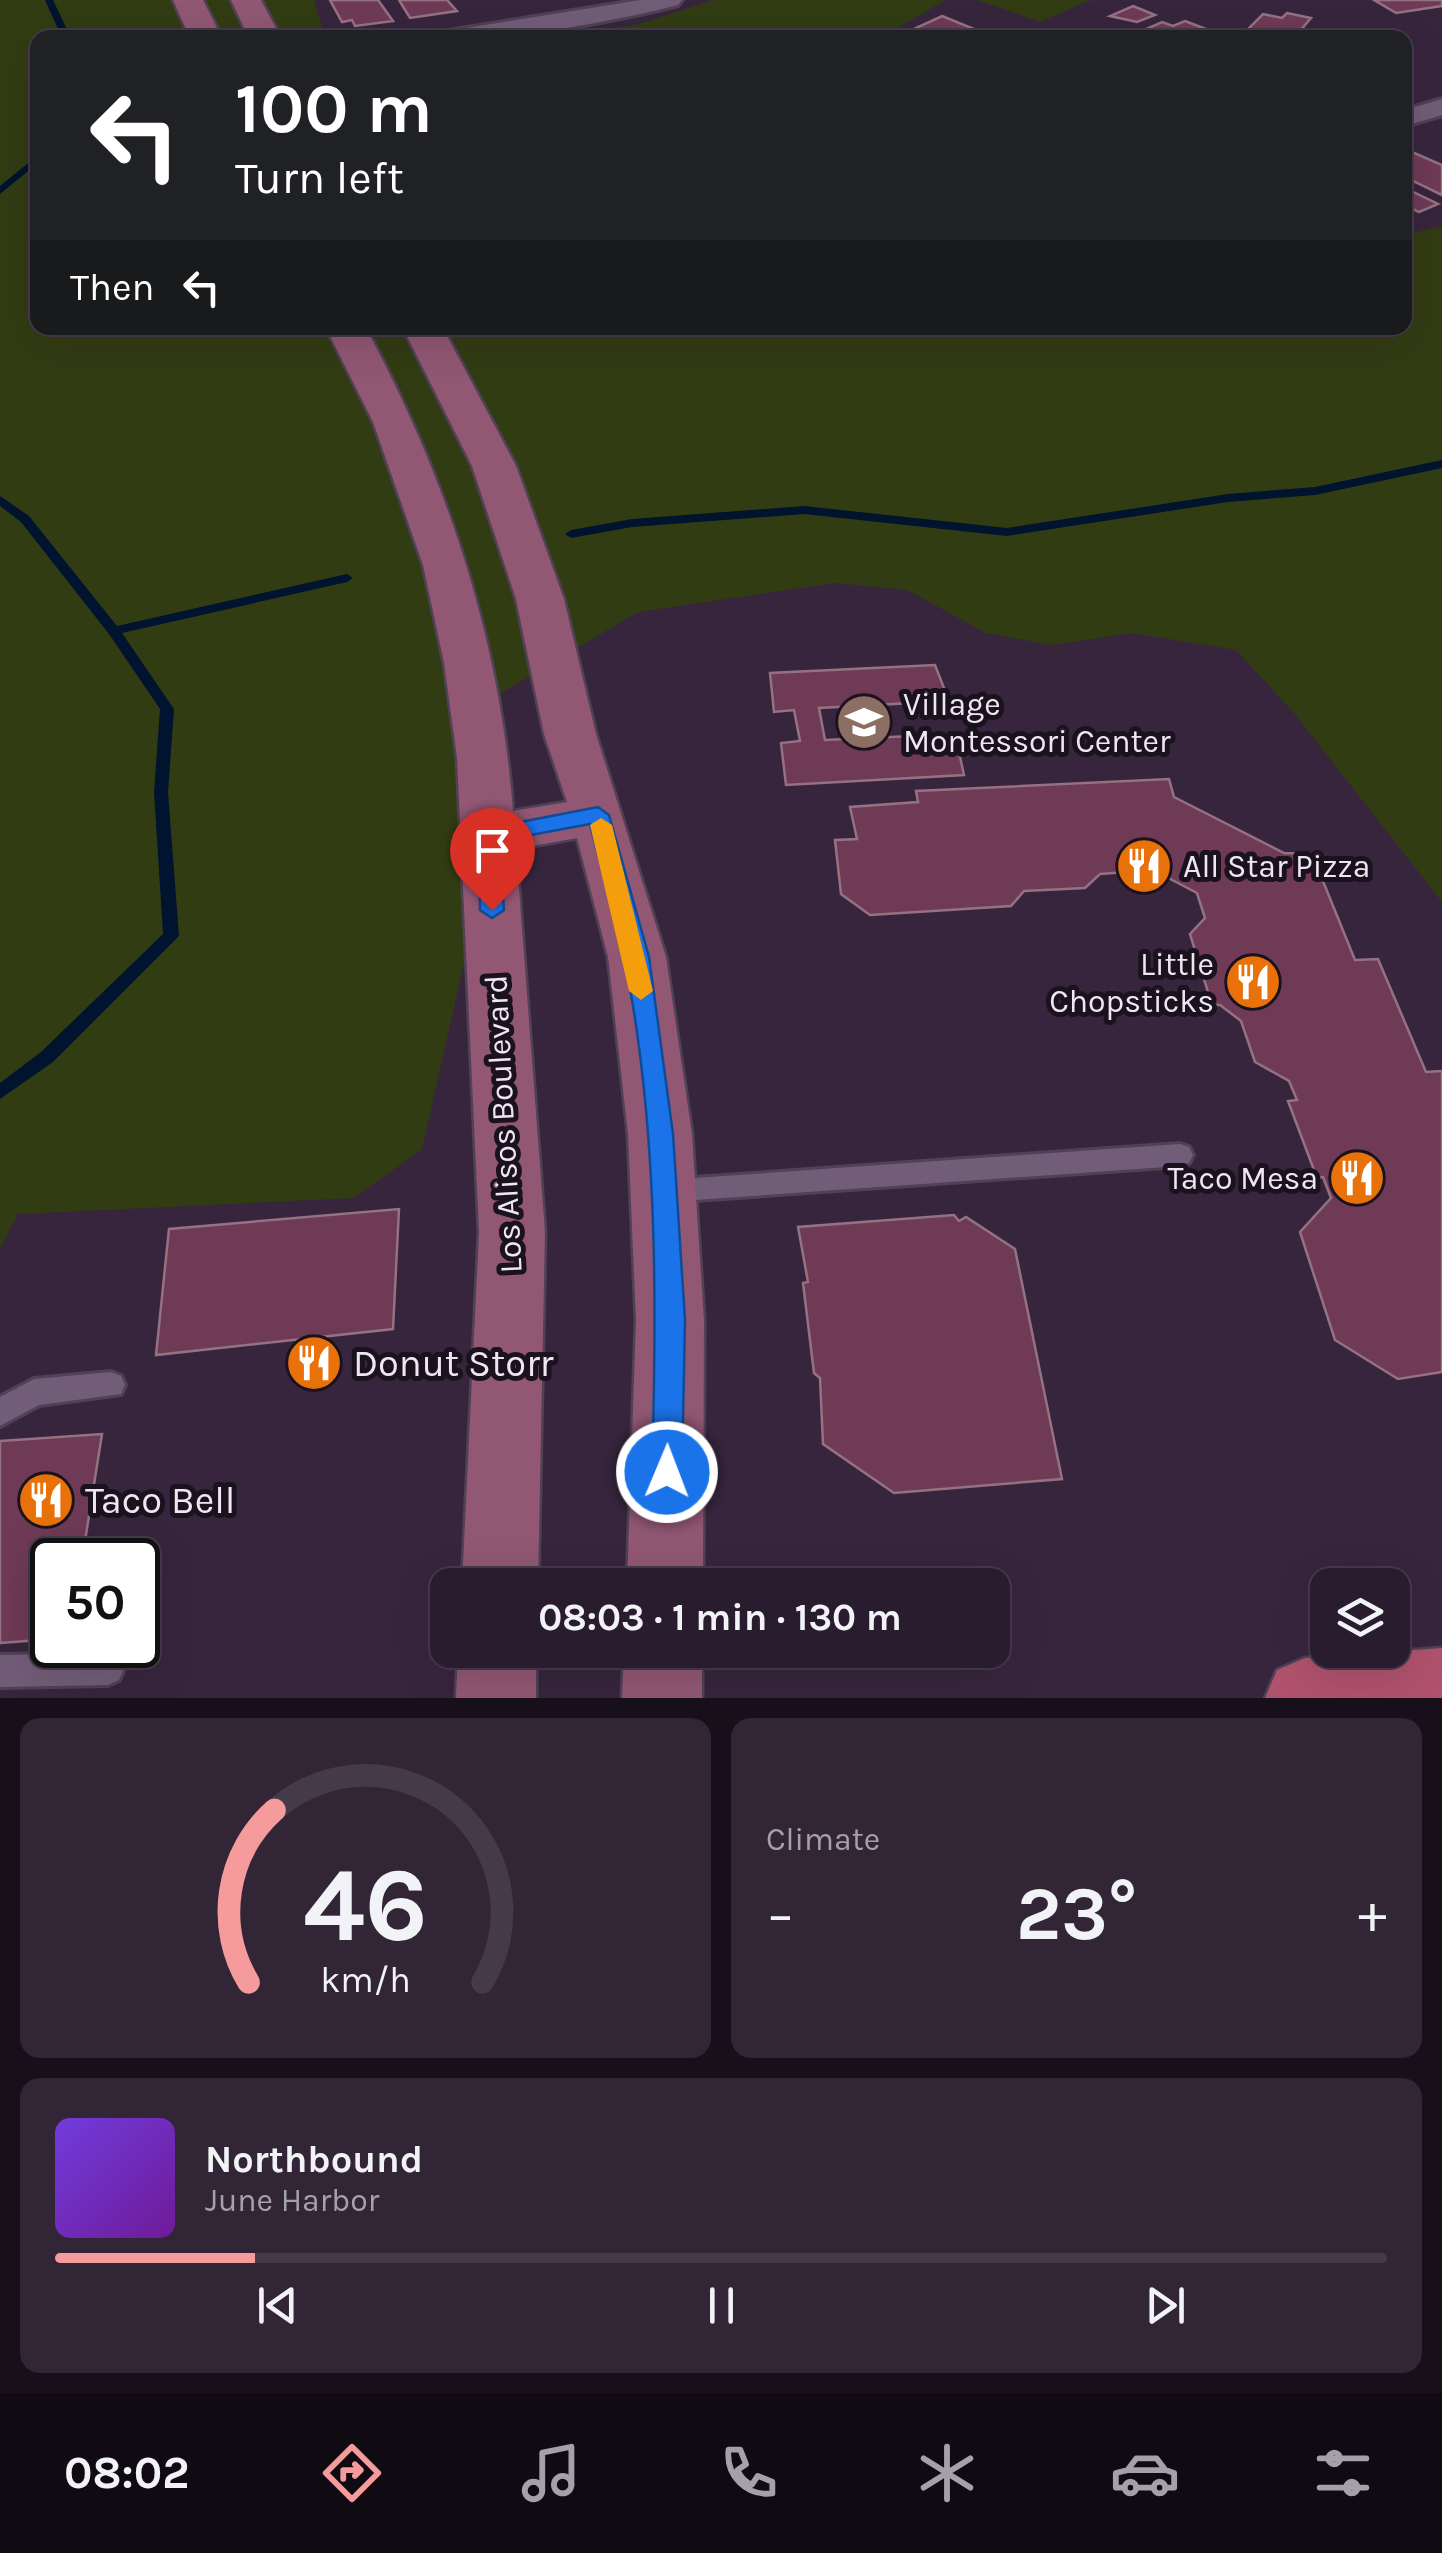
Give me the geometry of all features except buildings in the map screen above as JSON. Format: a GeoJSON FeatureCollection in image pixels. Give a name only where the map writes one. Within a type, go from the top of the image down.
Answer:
{"type":"FeatureCollection","features":[{"type":"Feature","properties":{"kind":"main road"},"geometry":{"type":"LineString","coordinates":[[188,0],[202,30]]}},
{"type":"Feature","properties":{"kind":"main road"},"geometry":{"type":"LineString","coordinates":[[246,0],[261,30]]}},
{"type":"Feature","properties":{"kind":"main road","name":"Los Alisos Boulevard"},"geometry":{"type":"LineString","coordinates":[[350,335],[394,422],[446,565],[469,663],[483,758],[512,1232],[501,1568]]}},
{"type":"Feature","properties":{"kind":"main road"},"geometry":{"type":"LineString","coordinates":[[427,335],[494,466],[540,599],[570,734],[598,815],[636,957],[663,1191],[670,1320],[665,1568]]}},
{"type":"Feature","properties":{"kind":"main road"},"geometry":{"type":"LineString","coordinates":[[487,836],[598,815]]}},
{"type":"Feature","properties":{"kind":"main road"},"geometry":{"type":"LineString","coordinates":[[496,1698],[497,1668]]}},
{"type":"Feature","properties":{"kind":"main road"},"geometry":{"type":"LineString","coordinates":[[662,1698],[663,1668]]}},
{"type":"Feature","properties":{"kind":"main road"},"geometry":{"type":"LineString","coordinates":[[1305,1698],[1442,1686]]}},
{"type":"Feature","properties":{"kind":"street"},"geometry":{"type":"LineString","coordinates":[[502,30],[622,12],[670,0]]}},
{"type":"Feature","properties":{"kind":"street"},"geometry":{"type":"LineString","coordinates":[[1412,116],[1442,107]]}},
{"type":"Feature","properties":{"kind":"lane"},"geometry":{"type":"LineString","coordinates":[[663,1191],[1180,1155]]}},
{"type":"Feature","properties":{"kind":"lane"},"geometry":{"type":"LineString","coordinates":[[0,1414],[34,1392],[111,1385]]}},
{"type":"Feature","properties":{"kind":"lane"},"geometry":{"type":"LineString","coordinates":[[0,1671],[108,1669]]}},
{"type":"Feature","properties":{"kind":"green space"},"geometry":{"type":"Polygon","coordinates":[[[0,0],[314,0],[323,30],[30,30],[30,335],[1412,335],[1412,233],[1442,226],[1442,902],[1294,713],[1236,650],[1132,633],[1052,645],[986,633],[907,590],[835,583],[638,612],[496,696],[489,852],[422,1149],[354,1198],[18,1214],[0,1249],[0,0]]]}},
{"type":"Feature","properties":{"kind":"green space"},"geometry":{"type":"Polygon","coordinates":[[[714,0],[946,0],[894,30],[599,30],[635,25],[714,0]]]}},
{"type":"Feature","properties":{"kind":"green space"},"geometry":{"type":"Polygon","coordinates":[[[977,0],[1091,0],[1040,22],[977,0]]]}},
{"type":"Feature","properties":{"kind":"waterway"},"geometry":{"type":"LineString","coordinates":[[49,0],[63,30]]}},
{"type":"Feature","properties":{"kind":"waterway"},"geometry":{"type":"LineString","coordinates":[[0,191],[30,165]]}},
{"type":"Feature","properties":{"kind":"waterway"},"geometry":{"type":"LineString","coordinates":[[571,534],[632,523],[804,510],[1007,532],[1228,498],[1315,491],[1442,464]]}},
{"type":"Feature","properties":{"kind":"waterway"},"geometry":{"type":"LineString","coordinates":[[0,500],[25,519],[114,631]]}},
{"type":"Feature","properties":{"kind":"waterway"},"geometry":{"type":"LineString","coordinates":[[114,631],[347,578]]}},
{"type":"Feature","properties":{"kind":"waterway"},"geometry":{"type":"LineString","coordinates":[[0,1092],[47,1057],[171,936],[161,792],[167,709],[114,631]]}},
{"type":"Feature","properties":{"kind":"slow traffic"},"geometry":{"type":"LineString","coordinates":[[601,825],[636,957],[641,991]]}},
{"type":"Feature","properties":{"kind":"place","name":"Village Montessori Center"},"geometry":{"type":"Point","coordinates":[864,722]}},
{"type":"Feature","properties":{"kind":"place","name":"All Star Pizza"},"geometry":{"type":"Point","coordinates":[1144,866]}},
{"type":"Feature","properties":{"kind":"place","name":"Little Chopsticks"},"geometry":{"type":"Point","coordinates":[1253,982]}},
{"type":"Feature","properties":{"kind":"place","name":"Taco Mesa"},"geometry":{"type":"Point","coordinates":[1357,1178]}},
{"type":"Feature","properties":{"kind":"place","name":"Donut Storr"},"geometry":{"type":"Point","coordinates":[314,1363]}},
{"type":"Feature","properties":{"kind":"place","name":"Taco Bell"},"geometry":{"type":"Point","coordinates":[46,1500]}},
{"type":"Feature","properties":{"kind":"route"},"geometry":{"type":"LineString","coordinates":[[492,910],[487,836],[598,815],[636,957],[660,1134],[670,1320],[667,1472]]}}]}
